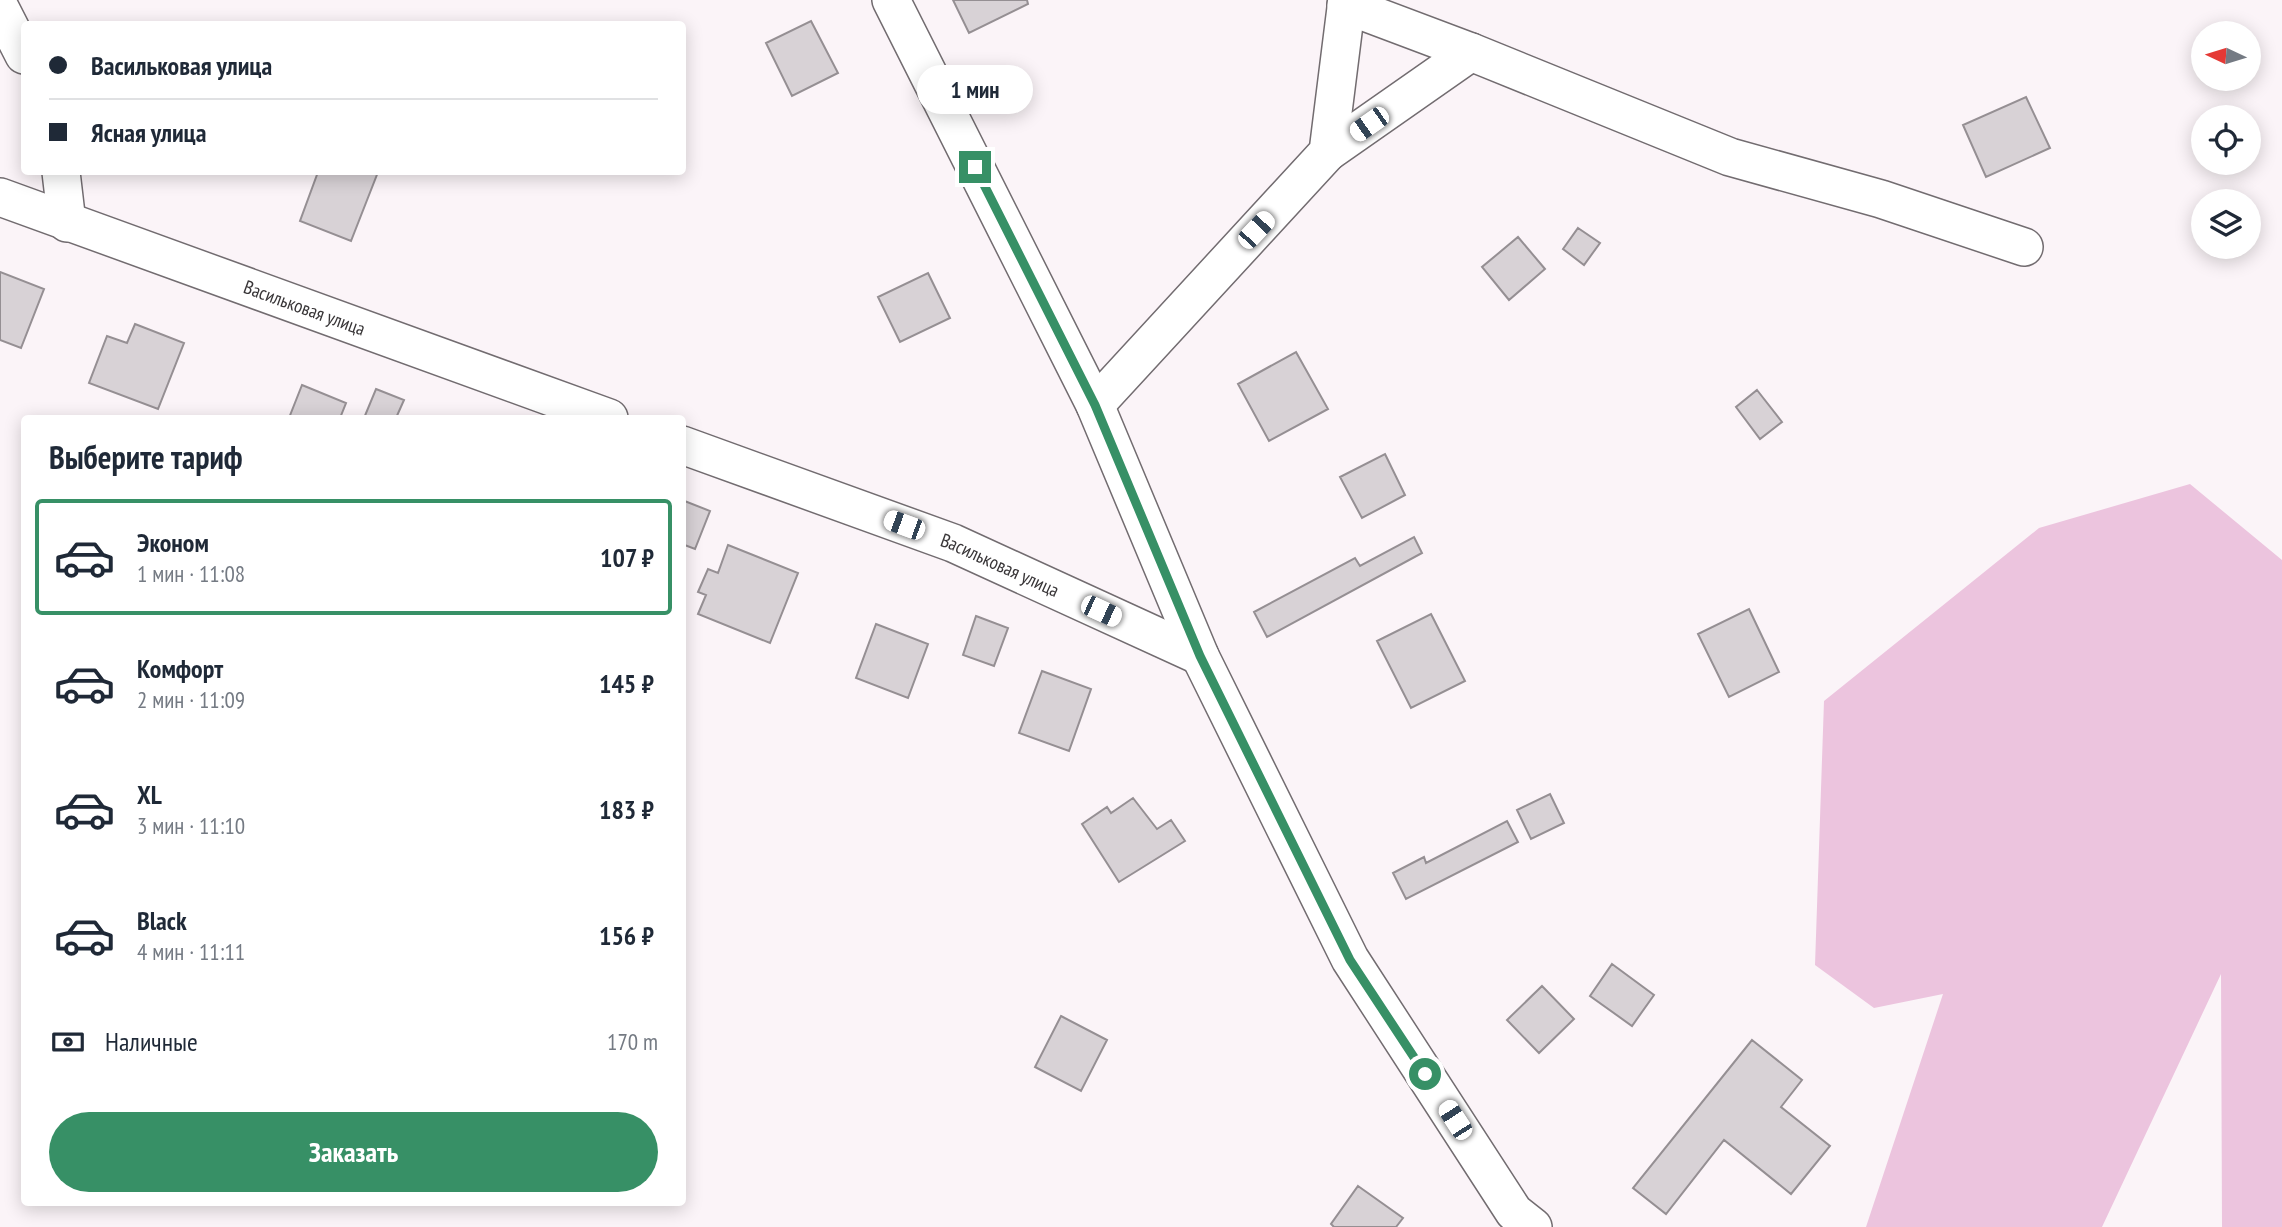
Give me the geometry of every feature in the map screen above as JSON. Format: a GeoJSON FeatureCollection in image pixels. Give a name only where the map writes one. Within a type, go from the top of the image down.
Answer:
{"type":"FeatureCollection","features":[{"type":"Feature","properties":{"kind":"street"},"geometry":{"type":"LineString","coordinates":[[891,0],[1095,405],[1200,656],[1350,960],[1514,1212],[1533,1227]]}},
{"type":"Feature","properties":{"kind":"street"},"geometry":{"type":"LineString","coordinates":[[1328,152],[1346,3],[1730,158],[1881,199],[2024,247]]}},
{"type":"Feature","properties":{"kind":"street"},"geometry":{"type":"LineString","coordinates":[[0,8],[21,49]]}},
{"type":"Feature","properties":{"kind":"street"},"geometry":{"type":"LineString","coordinates":[[1095,405],[1328,152],[1471,52]]}},
{"type":"Feature","properties":{"kind":"street"},"geometry":{"type":"LineString","coordinates":[[61,175],[67,223]]}},
{"type":"Feature","properties":{"kind":"street","name":"Васильковая улица"},"geometry":{"type":"LineString","coordinates":[[0,197],[601,415]]}},
{"type":"Feature","properties":{"kind":"street","name":"Васильковая улица"},"geometry":{"type":"LineString","coordinates":[[686,446],[953,542],[1200,656]]}},
{"type":"Feature","properties":{"kind":"shaded area"},"geometry":{"type":"Polygon","coordinates":[[[2190,484],[2282,560],[2282,1227],[2222,1227],[2221,974],[2102,1227],[1866,1227],[1943,994],[1874,1008],[1815,965],[1824,701],[2039,528],[2190,484]]]}},
{"type":"Feature","properties":{"kind":"building"},"geometry":{"type":"Polygon","coordinates":[[[953,0],[1027,0],[1028,4],[969,33],[953,0]]]}},
{"type":"Feature","properties":{"kind":"building"},"geometry":{"type":"Polygon","coordinates":[[[811,21],[838,73],[792,96],[766,43],[811,21]]]}},
{"type":"Feature","properties":{"kind":"building"},"geometry":{"type":"Polygon","coordinates":[[[2026,97],[2050,148],[1986,177],[1963,125],[2026,97]]]}},
{"type":"Feature","properties":{"kind":"building"},"geometry":{"type":"Polygon","coordinates":[[[317,175],[377,175],[351,241],[300,221],[317,175]]]}},
{"type":"Feature","properties":{"kind":"building"},"geometry":{"type":"Polygon","coordinates":[[[1578,228],[1600,243],[1584,265],[1563,249],[1578,228]]]}},
{"type":"Feature","properties":{"kind":"building"},"geometry":{"type":"Polygon","coordinates":[[[1518,237],[1545,269],[1509,300],[1482,267],[1518,237]]]}},
{"type":"Feature","properties":{"kind":"building"},"geometry":{"type":"Polygon","coordinates":[[[0,272],[44,289],[21,348],[0,340],[0,272]]]}},
{"type":"Feature","properties":{"kind":"building"},"geometry":{"type":"Polygon","coordinates":[[[928,273],[950,318],[900,342],[878,297],[928,273]]]}},
{"type":"Feature","properties":{"kind":"building"},"geometry":{"type":"Polygon","coordinates":[[[135,324],[184,343],[158,409],[89,383],[107,336],[127,343],[135,324]]]}},
{"type":"Feature","properties":{"kind":"building"},"geometry":{"type":"Polygon","coordinates":[[[1296,352],[1328,409],[1269,441],[1238,384],[1296,352]]]}},
{"type":"Feature","properties":{"kind":"building"},"geometry":{"type":"Polygon","coordinates":[[[302,385],[346,403],[341,415],[290,415],[302,385]]]}},
{"type":"Feature","properties":{"kind":"building"},"geometry":{"type":"Polygon","coordinates":[[[376,389],[404,400],[397,415],[365,415],[376,389]]]}},
{"type":"Feature","properties":{"kind":"building"},"geometry":{"type":"Polygon","coordinates":[[[1757,390],[1782,422],[1760,439],[1736,407],[1757,390]]]}},
{"type":"Feature","properties":{"kind":"building"},"geometry":{"type":"Polygon","coordinates":[[[1385,454],[1405,495],[1362,518],[1340,477],[1385,454]]]}},
{"type":"Feature","properties":{"kind":"building"},"geometry":{"type":"Polygon","coordinates":[[[686,502],[710,511],[695,549],[686,546],[686,502]]]}},
{"type":"Feature","properties":{"kind":"building"},"geometry":{"type":"Polygon","coordinates":[[[1414,537],[1422,553],[1267,637],[1254,612],[1355,558],[1360,566],[1414,537]]]}},
{"type":"Feature","properties":{"kind":"building"},"geometry":{"type":"Polygon","coordinates":[[[728,545],[798,573],[770,643],[698,614],[706,595],[698,592],[708,569],[718,573],[728,545]]]}},
{"type":"Feature","properties":{"kind":"building"},"geometry":{"type":"Polygon","coordinates":[[[1749,609],[1779,672],[1729,697],[1698,634],[1749,609]]]}},
{"type":"Feature","properties":{"kind":"building"},"geometry":{"type":"Polygon","coordinates":[[[1431,614],[1465,681],[1411,708],[1377,641],[1431,614]]]}},
{"type":"Feature","properties":{"kind":"building"},"geometry":{"type":"Polygon","coordinates":[[[976,616],[1008,628],[994,666],[963,655],[976,616]]]}},
{"type":"Feature","properties":{"kind":"building"},"geometry":{"type":"Polygon","coordinates":[[[876,624],[928,644],[908,698],[856,678],[876,624]]]}},
{"type":"Feature","properties":{"kind":"building"},"geometry":{"type":"Polygon","coordinates":[[[1042,671],[1091,689],[1069,751],[1019,733],[1042,671]]]}},
{"type":"Feature","properties":{"kind":"building"},"geometry":{"type":"Polygon","coordinates":[[[1550,794],[1564,823],[1531,839],[1517,810],[1550,794]]]}},
{"type":"Feature","properties":{"kind":"building"},"geometry":{"type":"Polygon","coordinates":[[[1133,798],[1157,829],[1171,820],[1185,841],[1119,882],[1082,824],[1107,807],[1111,813],[1133,798]]]}},
{"type":"Feature","properties":{"kind":"building"},"geometry":{"type":"Polygon","coordinates":[[[1507,821],[1518,842],[1406,899],[1393,873],[1424,857],[1426,863],[1507,821]]]}},
{"type":"Feature","properties":{"kind":"building"},"geometry":{"type":"Polygon","coordinates":[[[1612,964],[1654,995],[1632,1026],[1590,996],[1612,964]]]}},
{"type":"Feature","properties":{"kind":"building"},"geometry":{"type":"Polygon","coordinates":[[[1542,986],[1574,1019],[1539,1053],[1507,1020],[1542,986]]]}},
{"type":"Feature","properties":{"kind":"building"},"geometry":{"type":"Polygon","coordinates":[[[1061,1016],[1107,1040],[1081,1091],[1035,1067],[1061,1016]]]}},
{"type":"Feature","properties":{"kind":"building"},"geometry":{"type":"Polygon","coordinates":[[[1752,1040],[1802,1080],[1781,1107],[1830,1146],[1791,1194],[1724,1140],[1666,1214],[1633,1188],[1752,1040]]]}},
{"type":"Feature","properties":{"kind":"building"},"geometry":{"type":"Polygon","coordinates":[[[1358,1186],[1403,1218],[1396,1227],[1334,1227],[1331,1224],[1358,1186]]]}},
{"type":"Feature","properties":{"kind":"route"},"geometry":{"type":"LineString","coordinates":[[975,167],[1095,405],[1200,656],[1350,960],[1425,1074]]}}]}
